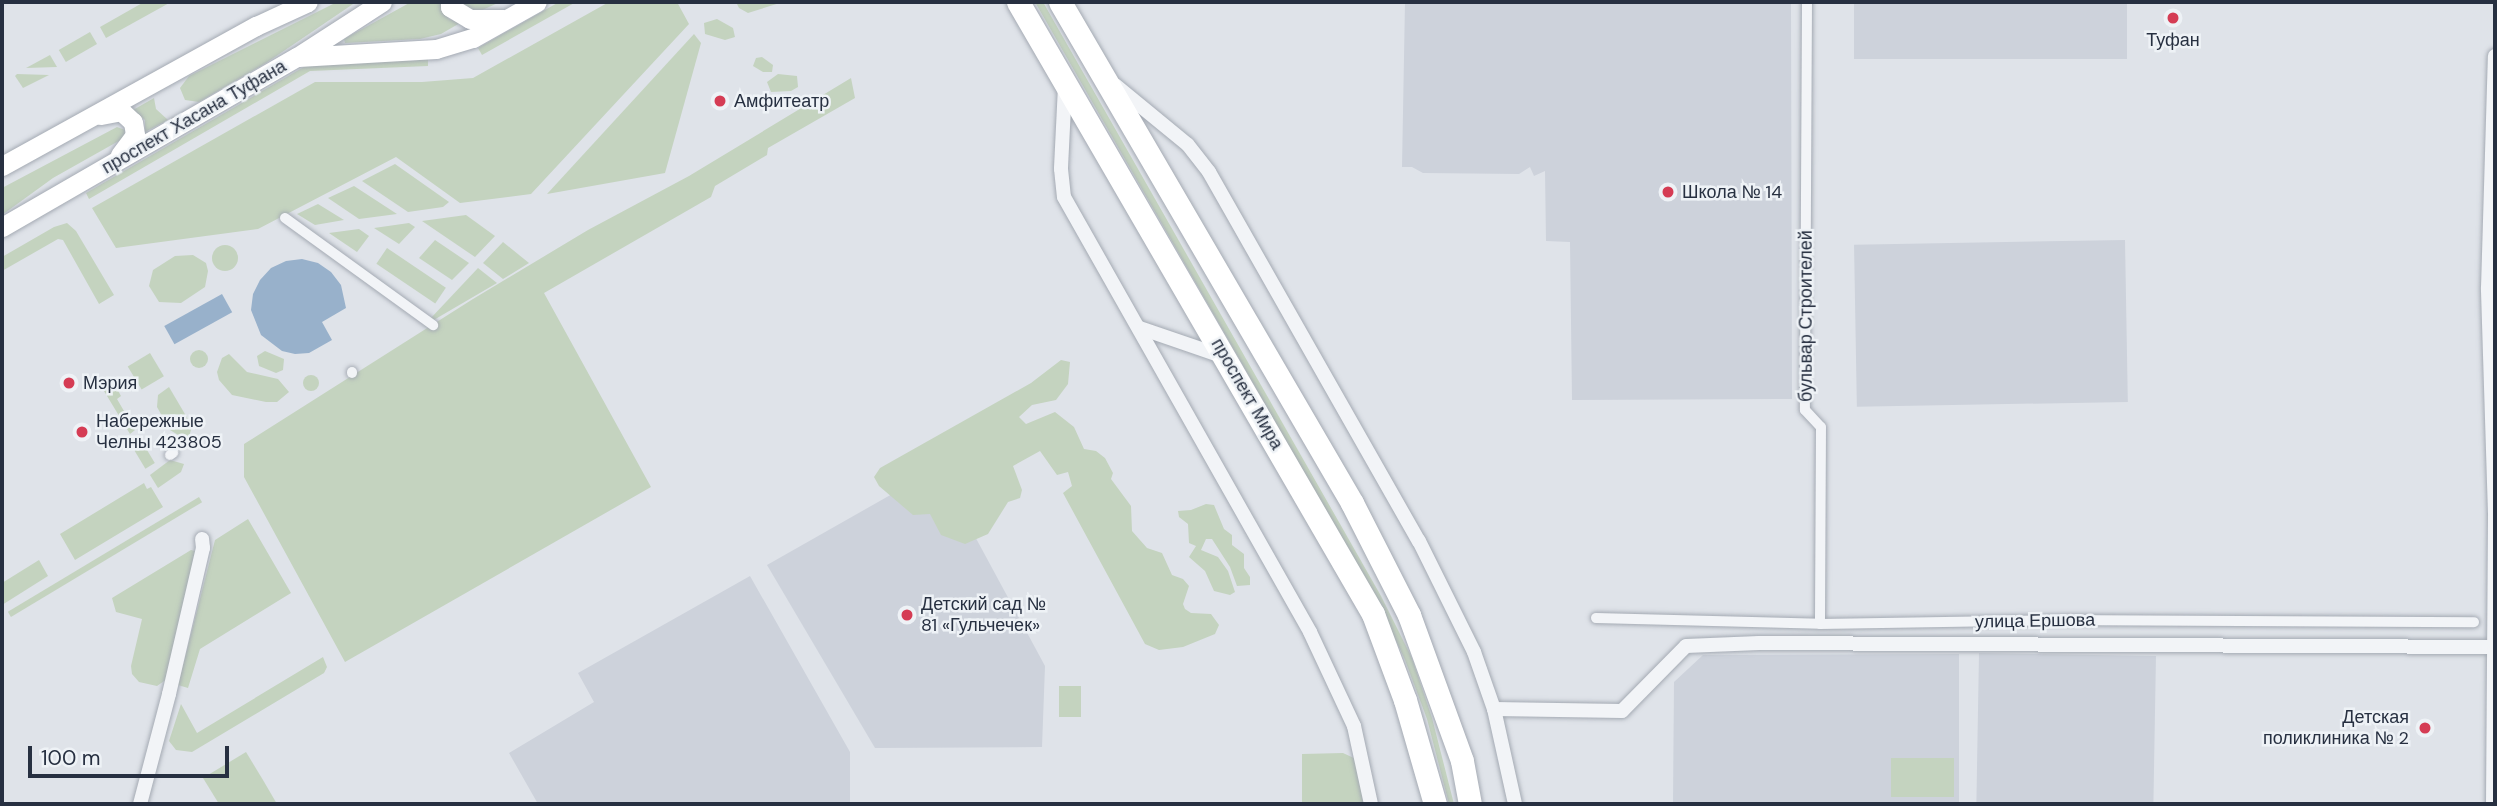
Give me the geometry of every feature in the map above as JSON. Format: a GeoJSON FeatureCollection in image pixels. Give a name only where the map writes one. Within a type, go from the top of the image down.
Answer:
{"type":"FeatureCollection","features":[{"type":"Feature","properties":{"kind":"main road"},"geometry":{"type":"LineString","coordinates":[[256,26],[278,2]]}},
{"type":"Feature","properties":{"kind":"main road"},"geometry":{"type":"LineString","coordinates":[[2,166],[256,26],[307,2]]}},
{"type":"Feature","properties":{"kind":"main road","name":"проспект Хасана Туфана"},"geometry":{"type":"LineString","coordinates":[[2,227],[298,57],[383,2]]}},
{"type":"Feature","properties":{"kind":"main road"},"geometry":{"type":"LineString","coordinates":[[450,2],[450,7],[470,19],[508,19]]}},
{"type":"Feature","properties":{"kind":"main road"},"geometry":{"type":"LineString","coordinates":[[298,57],[436,48],[473,38],[537,2]]}},
{"type":"Feature","properties":{"kind":"main road","name":"проспект Мира"},"geometry":{"type":"LineString","coordinates":[[1018,2],[1373,614],[1405,700],[1435,804]]}},
{"type":"Feature","properties":{"kind":"main road","name":"проспект Мира"},"geometry":{"type":"LineString","coordinates":[[1060,2],[1352,503],[1409,615],[1462,761],[1470,804]]}},
{"type":"Feature","properties":{"kind":"main road"},"geometry":{"type":"LineString","coordinates":[[86,118],[121,111],[133,122],[135,135],[113,164]]}},
{"type":"Feature","properties":{"kind":"street","name":"бульвар Строителей"},"geometry":{"type":"LineString","coordinates":[[1807,2],[1805,410],[1821,427],[1820,624]]}},
{"type":"Feature","properties":{"kind":"street"},"geometry":{"type":"LineString","coordinates":[[2493,804],[2494,514],[2488,288],[2493,243],[2495,56]]}},
{"type":"Feature","properties":{"kind":"street"},"geometry":{"type":"LineString","coordinates":[[1092,57],[1127,96],[1188,145],[1209,172],[1419,541],[1474,652],[1494,709],[1515,804]]}},
{"type":"Feature","properties":{"kind":"street"},"geometry":{"type":"LineString","coordinates":[[1065,85],[1061,169],[1064,197],[1310,632],[1354,726],[1371,804]]}},
{"type":"Feature","properties":{"kind":"street"},"geometry":{"type":"LineString","coordinates":[[285,218],[433,325]]}},
{"type":"Feature","properties":{"kind":"street"},"geometry":{"type":"LineString","coordinates":[[1140,328],[1225,357]]}},
{"type":"Feature","properties":{"kind":"street"},"geometry":{"type":"LineString","coordinates":[[139,804],[172,681],[203,548],[202,538]]}},
{"type":"Feature","properties":{"kind":"street","name":"улица Ершова"},"geometry":{"type":"LineString","coordinates":[[1596,618],[1820,624],[2068,620],[2474,622]]}},
{"type":"Feature","properties":{"kind":"street"},"geometry":{"type":"LineString","coordinates":[[1494,709],[1622,711],[1686,646],[1759,643],[2493,647]]}},
{"type":"Feature","properties":{"kind":"shaded area","name":"Школа № 14"},"geometry":{"type":"Polygon","coordinates":[[[1405,2],[1791,2],[1792,399],[1572,400],[1570,242],[1546,241],[1545,171],[1534,176],[1530,167],[1519,174],[1423,173],[1412,167],[1402,167],[1405,2]]]}},
{"type":"Feature","properties":{"kind":"shaded area"},"geometry":{"type":"Polygon","coordinates":[[[1854,2],[2127,2],[2127,59],[1854,59],[1854,2]]]}},
{"type":"Feature","properties":{"kind":"shaded area"},"geometry":{"type":"Polygon","coordinates":[[[2125,240],[2128,402],[1857,407],[1854,245],[2125,240]]]}},
{"type":"Feature","properties":{"kind":"shaded area","name":"Детский сад № 81 «Гульчечек»"},"geometry":{"type":"Polygon","coordinates":[[[938,468],[1045,666],[1042,747],[875,748],[767,565],[938,468]]]}},
{"type":"Feature","properties":{"kind":"shaded area"},"geometry":{"type":"Polygon","coordinates":[[[750,576],[850,752],[850,804],[538,804],[509,753],[594,702],[578,673],[750,576]]]}},
{"type":"Feature","properties":{"kind":"shaded area"},"geometry":{"type":"Polygon","coordinates":[[[1979,653],[2156,656],[2153,804],[1976,804],[1979,653]]]}},
{"type":"Feature","properties":{"kind":"shaded area"},"geometry":{"type":"Polygon","coordinates":[[[1959,654],[1959,804],[1673,804],[1674,682],[1703,655],[1959,654]]]}},
{"type":"Feature","properties":{"kind":"green space"},"geometry":{"type":"Polygon","coordinates":[[[144,2],[171,2],[106,38],[100,27],[144,2]]]}},
{"type":"Feature","properties":{"kind":"green space"},"geometry":{"type":"Polygon","coordinates":[[[337,2],[356,2],[266,63],[199,102],[185,100],[180,88],[189,76],[337,2]]]}},
{"type":"Feature","properties":{"kind":"green space"},"geometry":{"type":"Polygon","coordinates":[[[411,2],[440,2],[449,19],[460,23],[441,34],[420,39],[345,43],[344,39],[411,2]]]}},
{"type":"Feature","properties":{"kind":"green space"},"geometry":{"type":"Polygon","coordinates":[[[457,2],[500,2],[478,12],[457,2]]]}},
{"type":"Feature","properties":{"kind":"green space"},"geometry":{"type":"Polygon","coordinates":[[[559,2],[576,2],[482,55],[478,48],[559,2]]]}},
{"type":"Feature","properties":{"kind":"green space"},"geometry":{"type":"Polygon","coordinates":[[[609,2],[677,2],[689,24],[531,194],[460,203],[396,157],[258,229],[116,248],[92,208],[315,82],[422,82],[473,78],[609,2]]]}},
{"type":"Feature","properties":{"kind":"green space"},"geometry":{"type":"Polygon","coordinates":[[[736,2],[783,2],[748,13],[739,8],[736,2]]]}},
{"type":"Feature","properties":{"kind":"green space"},"geometry":{"type":"Polygon","coordinates":[[[1035,2],[1043,2],[1381,596],[1412,658],[1432,718],[1454,804],[1449,804],[1427,719],[1405,660],[1376,598],[1035,2]]]}},
{"type":"Feature","properties":{"kind":"green space"},"geometry":{"type":"Polygon","coordinates":[[[717,19],[733,28],[735,37],[725,40],[705,34],[704,23],[717,19]]]}},
{"type":"Feature","properties":{"kind":"green space"},"geometry":{"type":"Polygon","coordinates":[[[90,32],[97,44],[66,62],[59,50],[90,32]]]}},
{"type":"Feature","properties":{"kind":"green space"},"geometry":{"type":"Polygon","coordinates":[[[694,34],[701,43],[665,173],[547,194],[694,34]]]}},
{"type":"Feature","properties":{"kind":"green space"},"geometry":{"type":"Polygon","coordinates":[[[50,55],[57,67],[26,68],[50,55]]]}},
{"type":"Feature","properties":{"kind":"green space"},"geometry":{"type":"Polygon","coordinates":[[[762,57],[773,65],[772,72],[763,72],[753,66],[756,58],[762,57]]]}},
{"type":"Feature","properties":{"kind":"green space"},"geometry":{"type":"Polygon","coordinates":[[[428,59],[428,66],[310,71],[89,199],[86,193],[309,64],[428,59]]]}},
{"type":"Feature","properties":{"kind":"green space"},"geometry":{"type":"Polygon","coordinates":[[[778,74],[797,76],[798,87],[791,91],[771,92],[767,82],[778,74]]]}},
{"type":"Feature","properties":{"kind":"green space"},"geometry":{"type":"Polygon","coordinates":[[[49,75],[23,88],[15,76],[49,75]]]}},
{"type":"Feature","properties":{"kind":"green space"},"geometry":{"type":"Polygon","coordinates":[[[851,78],[855,98],[768,148],[767,155],[715,186],[711,197],[544,293],[651,487],[345,662],[244,477],[244,444],[473,299],[588,230],[689,176],[851,78]]]}},
{"type":"Feature","properties":{"kind":"green space"},"geometry":{"type":"Polygon","coordinates":[[[154,98],[156,109],[168,120],[145,132],[145,120],[133,110],[154,98]]]}},
{"type":"Feature","properties":{"kind":"green space"},"geometry":{"type":"Polygon","coordinates":[[[117,127],[125,130],[124,138],[53,178],[2,215],[2,188],[117,127]]]}},
{"type":"Feature","properties":{"kind":"green space"},"geometry":{"type":"Polygon","coordinates":[[[395,164],[449,202],[443,207],[408,212],[362,181],[395,164]]]}},
{"type":"Feature","properties":{"kind":"green space"},"geometry":{"type":"Polygon","coordinates":[[[354,186],[397,214],[359,219],[328,198],[354,186]]]}},
{"type":"Feature","properties":{"kind":"green space"},"geometry":{"type":"Polygon","coordinates":[[[318,204],[344,220],[315,225],[297,214],[318,204]]]}},
{"type":"Feature","properties":{"kind":"green space"},"geometry":{"type":"Polygon","coordinates":[[[466,215],[495,236],[475,257],[422,221],[466,215]]]}},
{"type":"Feature","properties":{"kind":"green space"},"geometry":{"type":"Polygon","coordinates":[[[67,223],[76,231],[114,295],[99,304],[63,240],[58,239],[2,271],[2,257],[54,227],[67,223]]]}},
{"type":"Feature","properties":{"kind":"green space"},"geometry":{"type":"Polygon","coordinates":[[[409,223],[415,227],[399,244],[374,228],[409,223]]]}},
{"type":"Feature","properties":{"kind":"green space"},"geometry":{"type":"Polygon","coordinates":[[[359,229],[369,236],[357,252],[329,233],[359,229]]]}},
{"type":"Feature","properties":{"kind":"green space"},"geometry":{"type":"Polygon","coordinates":[[[435,240],[469,263],[452,280],[419,258],[435,240]]]}},
{"type":"Feature","properties":{"kind":"green space"},"geometry":{"type":"Polygon","coordinates":[[[503,242],[529,263],[503,279],[483,263],[503,242]]]}},
{"type":"Feature","properties":{"kind":"green space"},"geometry":{"type":"Polygon","coordinates":[[[225,245],[234,249],[238,258],[234,267],[225,271],[216,267],[212,258],[216,249],[225,245]]]}},
{"type":"Feature","properties":{"kind":"green space"},"geometry":{"type":"Polygon","coordinates":[[[387,248],[446,288],[435,303],[376,264],[387,248]]]}},
{"type":"Feature","properties":{"kind":"green space"},"geometry":{"type":"Polygon","coordinates":[[[193,255],[206,263],[208,271],[205,287],[181,303],[159,302],[149,286],[153,270],[175,256],[193,255]]]}},
{"type":"Feature","properties":{"kind":"green space"},"geometry":{"type":"Polygon","coordinates":[[[478,268],[497,283],[432,321],[430,319],[478,268]]]}},
{"type":"Feature","properties":{"kind":"green space"},"geometry":{"type":"Polygon","coordinates":[[[199,350],[205,353],[208,359],[205,365],[199,368],[193,365],[190,359],[193,353],[199,350]]]}},
{"type":"Feature","properties":{"kind":"green space"},"geometry":{"type":"Polygon","coordinates":[[[265,351],[284,359],[283,370],[276,373],[259,366],[257,356],[265,351]]]}},
{"type":"Feature","properties":{"kind":"green space"},"geometry":{"type":"Polygon","coordinates":[[[150,353],[164,376],[142,390],[128,366],[150,353]]]}},
{"type":"Feature","properties":{"kind":"green space"},"geometry":{"type":"Polygon","coordinates":[[[229,354],[247,372],[278,379],[289,392],[277,402],[232,395],[219,380],[217,372],[222,358],[229,354]]]}},
{"type":"Feature","properties":{"kind":"green space"},"geometry":{"type":"Polygon","coordinates":[[[1061,360],[1070,362],[1068,384],[1056,400],[1032,405],[1019,417],[1026,424],[1055,412],[1074,427],[1084,449],[1096,451],[1105,458],[1113,473],[1111,479],[1131,506],[1132,531],[1147,548],[1162,553],[1172,575],[1183,579],[1189,586],[1183,604],[1185,609],[1191,613],[1211,614],[1219,625],[1215,634],[1183,647],[1159,650],[1145,644],[1063,493],[1072,486],[1068,472],[1057,475],[1040,451],[1013,466],[1022,490],[1020,498],[1008,502],[988,534],[965,544],[941,535],[930,514],[913,515],[879,486],[874,477],[880,468],[1031,383],[1061,360]]]}},
{"type":"Feature","properties":{"kind":"green space"},"geometry":{"type":"Polygon","coordinates":[[[311,375],[317,377],[317,389],[311,391],[305,389],[303,383],[305,377],[311,375]]]}},
{"type":"Feature","properties":{"kind":"green space"},"geometry":{"type":"Polygon","coordinates":[[[112,380],[121,396],[117,399],[135,430],[130,434],[101,386],[112,380]]]}},
{"type":"Feature","properties":{"kind":"green space"},"geometry":{"type":"Polygon","coordinates":[[[169,387],[192,426],[188,441],[170,430],[157,407],[158,395],[169,387]]]}},
{"type":"Feature","properties":{"kind":"green space"},"geometry":{"type":"Polygon","coordinates":[[[144,445],[155,463],[145,469],[135,451],[144,445]]]}},
{"type":"Feature","properties":{"kind":"green space"},"geometry":{"type":"Polygon","coordinates":[[[170,460],[184,464],[181,472],[158,488],[150,475],[170,460]]]}},
{"type":"Feature","properties":{"kind":"green space"},"geometry":{"type":"Polygon","coordinates":[[[144,483],[147,489],[151,487],[163,507],[75,560],[60,534],[144,483]]]}},
{"type":"Feature","properties":{"kind":"green space"},"geometry":{"type":"Polygon","coordinates":[[[199,497],[202,502],[11,617],[8,612],[199,497]]]}},
{"type":"Feature","properties":{"kind":"green space"},"geometry":{"type":"Polygon","coordinates":[[[1206,504],[1214,505],[1224,529],[1232,535],[1232,545],[1244,554],[1244,568],[1250,577],[1250,585],[1237,586],[1230,567],[1212,539],[1206,539],[1201,550],[1218,557],[1228,571],[1235,592],[1230,595],[1214,591],[1205,571],[1189,557],[1196,546],[1189,543],[1188,524],[1179,517],[1178,511],[1191,510],[1206,504]]]}},
{"type":"Feature","properties":{"kind":"green space"},"geometry":{"type":"Polygon","coordinates":[[[248,519],[291,593],[200,649],[188,688],[178,685],[215,540],[248,519]]]}},
{"type":"Feature","properties":{"kind":"green space"},"geometry":{"type":"Polygon","coordinates":[[[191,550],[195,551],[167,679],[157,686],[139,682],[132,674],[131,666],[142,619],[116,612],[112,598],[191,550]]]}},
{"type":"Feature","properties":{"kind":"green space"},"geometry":{"type":"Polygon","coordinates":[[[39,560],[48,576],[2,605],[2,583],[39,560]]]}},
{"type":"Feature","properties":{"kind":"green space"},"geometry":{"type":"Polygon","coordinates":[[[323,657],[327,667],[324,673],[192,752],[176,750],[169,741],[181,704],[197,733],[323,657]]]}},
{"type":"Feature","properties":{"kind":"green space"},"geometry":{"type":"Polygon","coordinates":[[[1059,686],[1081,686],[1081,717],[1059,717],[1059,686]]]}},
{"type":"Feature","properties":{"kind":"green space"},"geometry":{"type":"Polygon","coordinates":[[[246,752],[277,804],[219,804],[203,778],[246,752]]]}},
{"type":"Feature","properties":{"kind":"green space"},"geometry":{"type":"Polygon","coordinates":[[[1343,753],[1356,759],[1365,804],[1302,804],[1302,754],[1343,753]]]}},
{"type":"Feature","properties":{"kind":"green space"},"geometry":{"type":"Polygon","coordinates":[[[1891,758],[1954,758],[1954,797],[1891,797],[1891,758]]]}},
{"type":"Feature","properties":{"kind":"water"},"geometry":{"type":"Polygon","coordinates":[[[302,259],[318,263],[331,272],[341,285],[346,308],[322,322],[332,340],[309,353],[295,354],[282,351],[261,335],[251,310],[253,294],[260,280],[271,268],[286,261],[302,259]]]}},
{"type":"Feature","properties":{"kind":"water"},"geometry":{"type":"Polygon","coordinates":[[[222,294],[232,312],[174,344],[164,326],[222,294]]]}},
{"type":"Feature","properties":{"kind":"place","name":"Туфан"},"geometry":{"type":"Point","coordinates":[2173,18]}},
{"type":"Feature","properties":{"kind":"place","name":"Амфитеатр"},"geometry":{"type":"Point","coordinates":[720,101]}},
{"type":"Feature","properties":{"kind":"place","name":"Школа № 14"},"geometry":{"type":"Point","coordinates":[1668,192]}},
{"type":"Feature","properties":{"kind":"place","name":"Мэрия"},"geometry":{"type":"Point","coordinates":[69,383]}},
{"type":"Feature","properties":{"kind":"place","name":"Набережные Челны 423805"},"geometry":{"type":"Point","coordinates":[82,432]}},
{"type":"Feature","properties":{"kind":"place","name":"Детский сад № 81 «Гульчечек»"},"geometry":{"type":"Point","coordinates":[907,615]}},
{"type":"Feature","properties":{"kind":"place","name":"Детская поликлиника № 2"},"geometry":{"type":"Point","coordinates":[2425,728]}}]}
